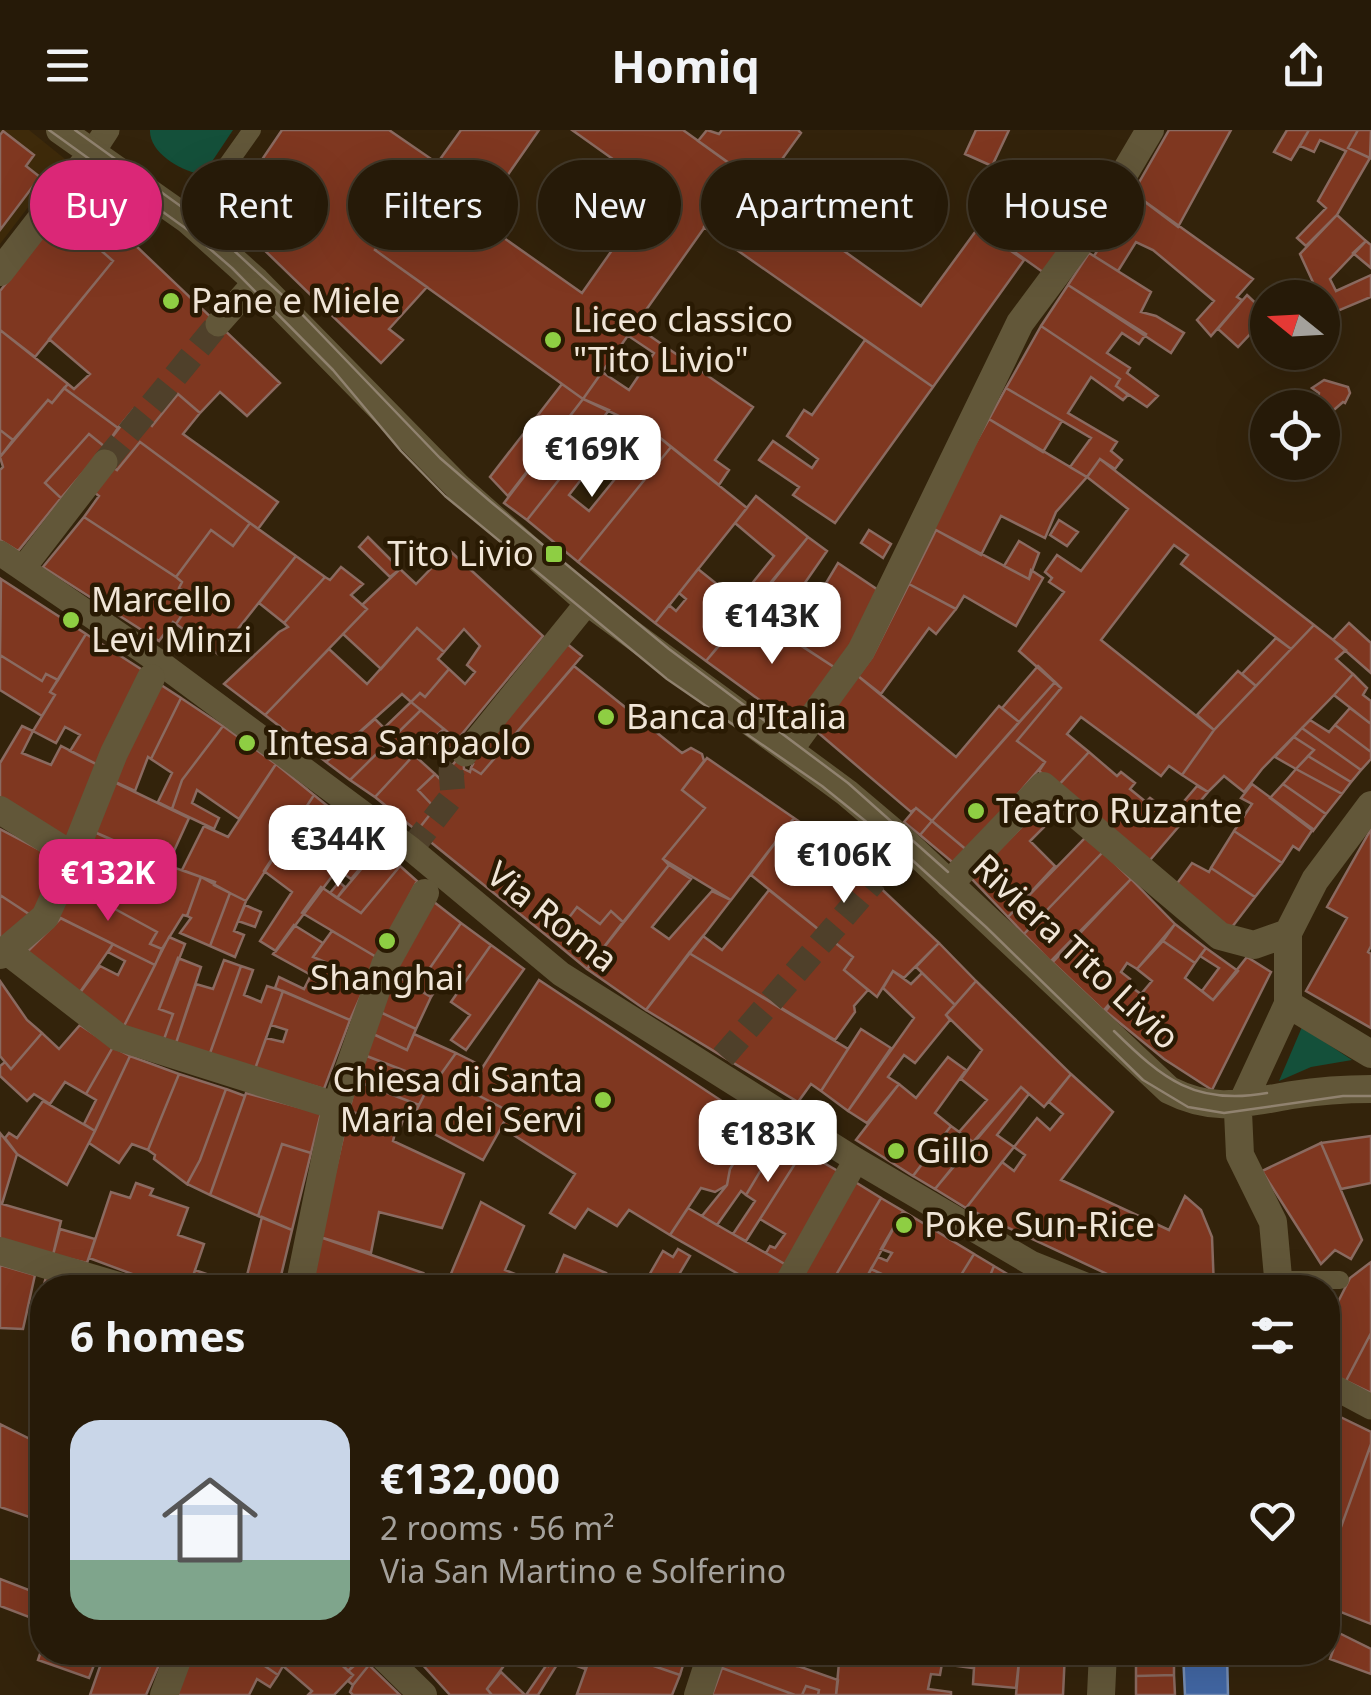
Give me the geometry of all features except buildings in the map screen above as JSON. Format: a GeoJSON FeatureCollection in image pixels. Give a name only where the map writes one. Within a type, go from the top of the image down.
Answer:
{"type":"FeatureCollection","features":[{"type":"Feature","properties":{"kind":"street","name":"Riviera Tito Livio"},"geometry":{"type":"LineString","coordinates":[[60,130],[100,142],[182,215]]}},
{"type":"Feature","properties":{"kind":"street"},"geometry":{"type":"LineString","coordinates":[[788,750],[860,651],[1020,322],[1098,218],[1150,130]]}},
{"type":"Feature","properties":{"kind":"street"},"geometry":{"type":"LineString","coordinates":[[0,272],[100,142]]}},
{"type":"Feature","properties":{"kind":"street","name":"Riviera Tito Livio"},"geometry":{"type":"LineString","coordinates":[[221,250],[458,487],[588,602],[846,793],[950,884],[1153,1077],[1192,1102],[1240,1104],[1371,1089]]}},
{"type":"Feature","properties":{"kind":"street"},"geometry":{"type":"LineString","coordinates":[[218,324],[256,281]]}},
{"type":"Feature","properties":{"kind":"street"},"geometry":{"type":"LineString","coordinates":[[24,567],[105,462]]}},
{"type":"Feature","properties":{"kind":"street","name":"Via Roma"},"geometry":{"type":"LineString","coordinates":[[0,553],[24,567],[431,882],[561,974],[718,1064],[1027,1275]]}},
{"type":"Feature","properties":{"kind":"street"},"geometry":{"type":"LineString","coordinates":[[465,754],[588,602]]}},
{"type":"Feature","properties":{"kind":"street"},"geometry":{"type":"LineString","coordinates":[[155,670],[114,753],[44,917],[3,953],[118,1038],[336,1106]]}},
{"type":"Feature","properties":{"kind":"street"},"geometry":{"type":"LineString","coordinates":[[950,884],[1043,786],[1220,936],[1254,944],[1288,933]]}},
{"type":"Feature","properties":{"kind":"street"},"geometry":{"type":"LineString","coordinates":[[1279,1275],[1274,1222],[1240,1155],[1238,1112],[1288,1004],[1288,933],[1315,880],[1371,804]]}},
{"type":"Feature","properties":{"kind":"street"},"geometry":{"type":"LineString","coordinates":[[0,810],[73,856]]}},
{"type":"Feature","properties":{"kind":"street"},"geometry":{"type":"LineString","coordinates":[[302,1275],[336,1106],[385,966],[431,882]]}},
{"type":"Feature","properties":{"kind":"street"},"geometry":{"type":"LineString","coordinates":[[1288,1004],[1371,1054]]}},
{"type":"Feature","properties":{"kind":"street"},"geometry":{"type":"LineString","coordinates":[[791,1275],[856,1160]]}},
{"type":"Feature","properties":{"kind":"street"},"geometry":{"type":"LineString","coordinates":[[0,1251],[82,1275]]}},
{"type":"Feature","properties":{"kind":"street"},"geometry":{"type":"LineString","coordinates":[[1340,1391],[1371,1408]]}},
{"type":"Feature","properties":{"kind":"street"},"geometry":{"type":"LineString","coordinates":[[164,1695],[175,1665]]}},
{"type":"Feature","properties":{"kind":"street"},"geometry":{"type":"LineString","coordinates":[[392,1665],[422,1695]]}},
{"type":"Feature","properties":{"kind":"street"},"geometry":{"type":"LineString","coordinates":[[698,1695],[708,1665]]}},
{"type":"Feature","properties":{"kind":"street"},"geometry":{"type":"LineString","coordinates":[[1102,1665],[1102,1695]]}},
{"type":"Feature","properties":{"kind":"lane"},"geometry":{"type":"LineString","coordinates":[[231,160],[252,130]]}},
{"type":"Feature","properties":{"kind":"path"},"geometry":{"type":"LineString","coordinates":[[875,880],[885,868]]}},
{"type":"Feature","properties":{"kind":"shaded area"},"geometry":{"type":"Polygon","coordinates":[[[0,130],[29,130],[65,159],[30,160],[30,205],[0,244],[0,130]]]}},
{"type":"Feature","properties":{"kind":"green space"},"geometry":{"type":"Polygon","coordinates":[[[150,130],[233,130],[213,160],[182,160],[182,168],[160,153],[150,130]]]}},
{"type":"Feature","properties":{"kind":"green space"},"geometry":{"type":"Polygon","coordinates":[[[1302,1027],[1352,1060],[1311,1067],[1279,1081],[1302,1027]]]}},
{"type":"Feature","properties":{"kind":"water"},"geometry":{"type":"Polygon","coordinates":[[[1184,1665],[1227,1665],[1228,1695],[1185,1695],[1184,1665]]]}},
{"type":"Feature","properties":{"kind":"tunnel"},"geometry":{"type":"LineString","coordinates":[[105,462],[218,324]]}},
{"type":"Feature","properties":{"kind":"tunnel"},"geometry":{"type":"LineString","coordinates":[[411,849],[453,795],[451,771],[465,754]]}},
{"type":"Feature","properties":{"kind":"tunnel"},"geometry":{"type":"LineString","coordinates":[[723,1057],[875,880]]}},
{"type":"Feature","properties":{"kind":"tram line"},"geometry":{"type":"LineString","coordinates":[[49,130],[188,230],[232,268],[333,370],[445,496],[667,679],[822,786],[900,849],[1143,1080],[1188,1107],[1224,1113],[1343,1096],[1371,1096]]}},
{"type":"Feature","properties":{"kind":"tram line"},"geometry":{"type":"LineString","coordinates":[[75,130],[204,223],[294,306],[440,458],[491,502],[669,649],[848,783],[948,872]]}},
{"type":"Feature","properties":{"kind":"tram line"},"geometry":{"type":"LineString","coordinates":[[1114,1031],[1148,1063],[1182,1085],[1220,1096],[1267,1093]]}},
{"type":"Feature","properties":{"kind":"place","name":"Pane e Miele"},"geometry":{"type":"Point","coordinates":[171,301]}},
{"type":"Feature","properties":{"kind":"place","name":"Liceo classico \"Tito Livio\""},"geometry":{"type":"Point","coordinates":[553,340]}},
{"type":"Feature","properties":{"kind":"place","name":"Tito Livio"},"geometry":{"type":"Point","coordinates":[554,554]}},
{"type":"Feature","properties":{"kind":"place","name":"Marcello Levi Minzi"},"geometry":{"type":"Point","coordinates":[71,620]}},
{"type":"Feature","properties":{"kind":"place","name":"Banca d'Italia"},"geometry":{"type":"Point","coordinates":[606,717]}},
{"type":"Feature","properties":{"kind":"place","name":"Intesa Sanpaolo"},"geometry":{"type":"Point","coordinates":[247,743]}},
{"type":"Feature","properties":{"kind":"place","name":"Teatro Ruzante"},"geometry":{"type":"Point","coordinates":[976,811]}},
{"type":"Feature","properties":{"kind":"place","name":"Shanghai"},"geometry":{"type":"Point","coordinates":[387,941]}},
{"type":"Feature","properties":{"kind":"place","name":"Chiesa di Santa Maria dei Servi"},"geometry":{"type":"Point","coordinates":[603,1100]}},
{"type":"Feature","properties":{"kind":"place","name":"Gillo"},"geometry":{"type":"Point","coordinates":[896,1151]}},
{"type":"Feature","properties":{"kind":"place","name":"Poke Sun-Rice"},"geometry":{"type":"Point","coordinates":[904,1225]}}]}
